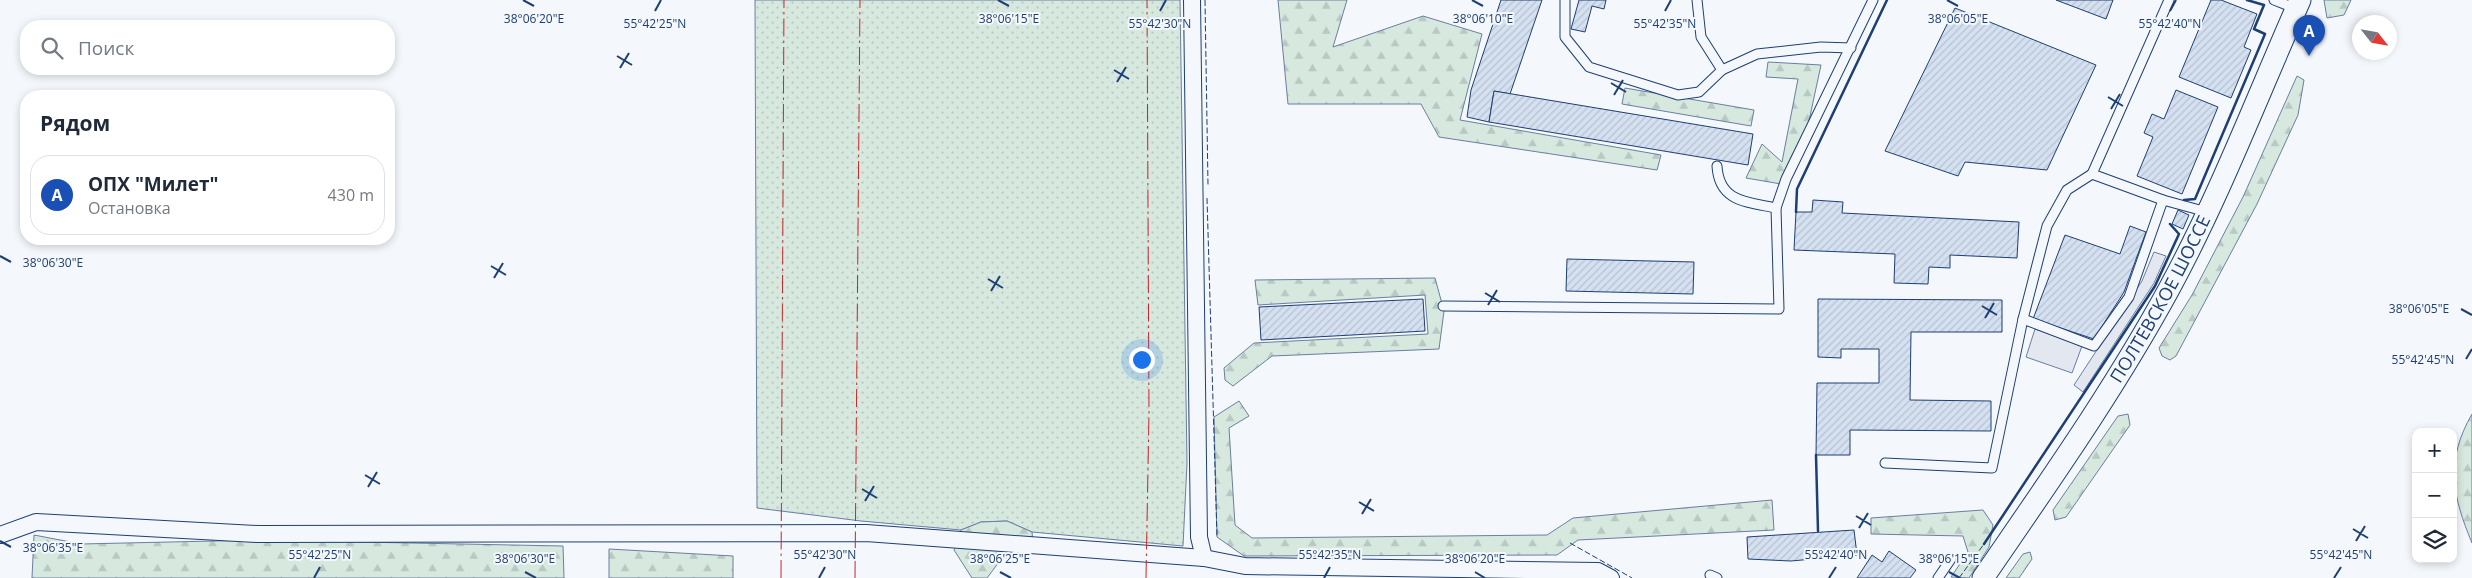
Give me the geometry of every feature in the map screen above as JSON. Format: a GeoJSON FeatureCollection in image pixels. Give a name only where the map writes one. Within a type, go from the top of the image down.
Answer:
{"type":"FeatureCollection","features":[{"type":"Feature","properties":{"kind":"street"},"geometry":{"type":"LineString","coordinates":[[1192,0],[1198,537],[1204,558]]}},
{"type":"Feature","properties":{"kind":"street","name":"ПОЛТЕВСКОЕ ШОССЕ"},"geometry":{"type":"LineString","coordinates":[[1983,578],[2124,367],[2171,286],[2206,212],[2298,4]]}},
{"type":"Feature","properties":{"kind":"street"},"geometry":{"type":"LineString","coordinates":[[0,535],[36,522],[258,534],[866,533],[1204,558],[1245,566],[1598,571],[1611,578]]}},
{"type":"Feature","properties":{"kind":"lane"},"geometry":{"type":"LineString","coordinates":[[1566,0],[1565,37],[1589,67],[1678,95],[1699,92],[1722,70],[1757,54],[1821,47],[1851,48]]}},
{"type":"Feature","properties":{"kind":"lane"},"geometry":{"type":"LineString","coordinates":[[1697,0],[1701,37],[1722,70]]}},
{"type":"Feature","properties":{"kind":"lane"},"geometry":{"type":"LineString","coordinates":[[1443,306],[1779,309],[1776,208],[1786,179],[1873,0]]}},
{"type":"Feature","properties":{"kind":"lane"},"geometry":{"type":"LineString","coordinates":[[1884,463],[1992,468],[2023,319],[2047,226],[2067,190],[2092,174],[2169,0]]}},
{"type":"Feature","properties":{"kind":"lane"},"geometry":{"type":"LineString","coordinates":[[2274,0],[2298,4]]}},
{"type":"Feature","properties":{"kind":"lane"},"geometry":{"type":"LineString","coordinates":[[1717,166],[1718,179],[1726,193],[1739,200],[1776,208]]}},
{"type":"Feature","properties":{"kind":"lane"},"geometry":{"type":"LineString","coordinates":[[2092,174],[2164,200],[2206,212]]}},
{"type":"Feature","properties":{"kind":"lane"},"geometry":{"type":"LineString","coordinates":[[2023,319],[2094,346],[2129,297],[2164,200]]}},
{"type":"Feature","properties":{"kind":"lane"},"geometry":{"type":"LineString","coordinates":[[1938,578],[1951,559]]}},
{"type":"Feature","properties":{"kind":"green space"},"geometry":{"type":"Polygon","coordinates":[[[755,0],[1180,0],[1187,463],[1183,546],[1032,532],[1007,521],[981,522],[961,530],[861,521],[757,508],[755,0]]]}},
{"type":"Feature","properties":{"kind":"green space"},"geometry":{"type":"Polygon","coordinates":[[[1278,0],[1347,0],[1333,47],[1423,16],[1482,34],[1460,120],[1661,155],[1657,170],[1439,137],[1421,104],[1288,104],[1278,0]]]}},
{"type":"Feature","properties":{"kind":"green space"},"geometry":{"type":"Polygon","coordinates":[[[2324,0],[2351,0],[2344,15],[2327,18],[2324,0]]]}},
{"type":"Feature","properties":{"kind":"green space"},"geometry":{"type":"Polygon","coordinates":[[[1768,62],[1821,65],[1807,130],[1781,184],[1746,178],[1762,144],[1782,162],[1798,79],[1766,77],[1768,62]]]}},
{"type":"Feature","properties":{"kind":"green space"},"geometry":{"type":"Polygon","coordinates":[[[2297,76],[2304,80],[2298,115],[2257,204],[2176,356],[2170,360],[2162,356],[2159,348],[2192,295],[2243,197],[2297,76]]]}},
{"type":"Feature","properties":{"kind":"green space"},"geometry":{"type":"Polygon","coordinates":[[[1625,88],[1754,110],[1751,126],[1622,104],[1625,88]]]}},
{"type":"Feature","properties":{"kind":"green space"},"geometry":{"type":"Polygon","coordinates":[[[1435,278],[1444,311],[1439,349],[1272,356],[1233,386],[1225,380],[1224,368],[1254,343],[1428,334],[1425,295],[1258,305],[1255,280],[1435,278]]]}},
{"type":"Feature","properties":{"kind":"green space"},"geometry":{"type":"Polygon","coordinates":[[[1239,401],[1249,416],[1229,428],[1235,525],[1252,538],[1547,535],[1573,518],[1772,500],[1774,530],[1578,540],[1557,555],[1244,556],[1217,537],[1214,417],[1239,401]]]}},
{"type":"Feature","properties":{"kind":"green space"},"geometry":{"type":"Polygon","coordinates":[[[2128,414],[2130,425],[2066,517],[2055,520],[2053,510],[2118,416],[2128,414]]]}},
{"type":"Feature","properties":{"kind":"green space"},"geometry":{"type":"Polygon","coordinates":[[[2472,414],[2472,543],[2457,497],[2457,452],[2463,431],[2472,414]]]}},
{"type":"Feature","properties":{"kind":"green space"},"geometry":{"type":"Polygon","coordinates":[[[1983,510],[1993,525],[1989,547],[1969,578],[1951,577],[1968,552],[1963,536],[1871,534],[1871,518],[1983,510]]]}},
{"type":"Feature","properties":{"kind":"green space"},"geometry":{"type":"Polygon","coordinates":[[[1007,521],[1032,532],[1033,543],[1025,557],[1002,558],[987,578],[972,578],[954,550],[961,530],[981,522],[1007,521]]]}},
{"type":"Feature","properties":{"kind":"green space"},"geometry":{"type":"Polygon","coordinates":[[[34,535],[81,544],[259,540],[563,546],[564,578],[32,578],[34,535]]]}},
{"type":"Feature","properties":{"kind":"green space"},"geometry":{"type":"Polygon","coordinates":[[[609,549],[733,556],[733,578],[609,578],[609,549]]]}},
{"type":"Feature","properties":{"kind":"green space"},"geometry":{"type":"Polygon","coordinates":[[[2030,552],[2032,559],[2019,578],[2006,578],[2023,554],[2030,552]]]}},
{"type":"Feature","properties":{"kind":"shaded area"},"geometry":{"type":"Polygon","coordinates":[[[2154,252],[2166,256],[2154,283],[2083,392],[2074,385],[2142,281],[2154,252]]]}},
{"type":"Feature","properties":{"kind":"shaded area"},"geometry":{"type":"Polygon","coordinates":[[[2035,329],[2082,346],[2072,373],[2026,357],[2035,329]]]}},
{"type":"Feature","properties":{"kind":"building"},"geometry":{"type":"Polygon","coordinates":[[[1501,0],[1542,0],[1510,94],[1494,91],[1489,122],[1467,117],[1471,90],[1501,0]]]}},
{"type":"Feature","properties":{"kind":"building"},"geometry":{"type":"Polygon","coordinates":[[[1579,0],[1606,0],[1604,9],[1592,6],[1585,32],[1571,29],[1579,0]]]}},
{"type":"Feature","properties":{"kind":"building"},"geometry":{"type":"Polygon","coordinates":[[[2056,0],[2113,0],[2106,19],[2056,0]]]}},
{"type":"Feature","properties":{"kind":"building"},"geometry":{"type":"Polygon","coordinates":[[[2211,0],[2221,0],[2257,14],[2244,47],[2251,50],[2231,98],[2179,77],[2211,0]]]}},
{"type":"Feature","properties":{"kind":"building"},"geometry":{"type":"Polygon","coordinates":[[[1955,8],[2096,65],[2047,170],[1965,162],[1958,176],[1885,151],[1955,8]]]}},
{"type":"Feature","properties":{"kind":"building"},"geometry":{"type":"Polygon","coordinates":[[[2176,90],[2218,107],[2182,194],[2137,176],[2153,137],[2144,133],[2152,114],[2164,119],[2176,90]]]}},
{"type":"Feature","properties":{"kind":"building"},"geometry":{"type":"Polygon","coordinates":[[[1494,91],[1753,134],[1748,165],[1489,122],[1494,91]]]}},
{"type":"Feature","properties":{"kind":"building"},"geometry":{"type":"Polygon","coordinates":[[[1813,200],[1843,202],[1842,213],[2019,222],[2017,258],[1950,255],[1950,268],[1929,267],[1928,284],[1894,283],[1895,254],[1794,250],[1796,212],[1812,212],[1813,200]]]}},
{"type":"Feature","properties":{"kind":"building"},"geometry":{"type":"Polygon","coordinates":[[[2178,210],[2189,215],[2183,229],[2172,224],[2178,210]]]}},
{"type":"Feature","properties":{"kind":"building"},"geometry":{"type":"Polygon","coordinates":[[[2130,226],[2146,232],[2124,292],[2094,339],[2033,319],[2065,235],[2120,254],[2130,226]]]}},
{"type":"Feature","properties":{"kind":"building"},"geometry":{"type":"Polygon","coordinates":[[[1567,259],[1694,262],[1693,294],[1566,291],[1567,259]]]}},
{"type":"Feature","properties":{"kind":"building"},"geometry":{"type":"Polygon","coordinates":[[[1423,299],[1425,331],[1261,340],[1259,307],[1423,299]]]}},
{"type":"Feature","properties":{"kind":"building"},"geometry":{"type":"Polygon","coordinates":[[[1818,299],[2002,300],[2002,332],[1911,332],[1910,400],[1991,401],[1991,431],[1850,430],[1850,455],[1816,455],[1817,383],[1879,383],[1879,349],[1841,349],[1841,358],[1818,357],[1818,299]]]}},
{"type":"Feature","properties":{"kind":"building"},"geometry":{"type":"Polygon","coordinates":[[[1854,530],[1857,555],[1791,561],[1748,559],[1747,537],[1854,530]]]}},
{"type":"Feature","properties":{"kind":"building"},"geometry":{"type":"Polygon","coordinates":[[[1889,551],[1916,570],[1910,578],[1857,578],[1872,555],[1882,562],[1889,551]]]}},
{"type":"Feature","properties":{"kind":"fence"},"geometry":{"type":"LineString","coordinates":[[1205,0],[1208,185]]}},
{"type":"Feature","properties":{"kind":"fence"},"geometry":{"type":"LineString","coordinates":[[1207,198],[1217,537]]}},
{"type":"Feature","properties":{"kind":"fence"},"geometry":{"type":"LineString","coordinates":[[1570,543],[1632,578]]}},
{"type":"Feature","properties":{"kind":"fence"},"geometry":{"type":"LineString","coordinates":[[1959,578],[1984,544]]}},
{"type":"Feature","properties":{"kind":"wall"},"geometry":{"type":"LineString","coordinates":[[1796,212],[1797,189],[1887,0]]}},
{"type":"Feature","properties":{"kind":"wall"},"geometry":{"type":"LineString","coordinates":[[2184,200],[2195,199],[2265,34],[2254,29],[2264,5],[2247,0]]}},
{"type":"Feature","properties":{"kind":"wall"},"geometry":{"type":"LineString","coordinates":[[1984,544],[2155,286],[2179,234],[2170,224]]}},
{"type":"Feature","properties":{"kind":"wall"},"geometry":{"type":"LineString","coordinates":[[1816,455],[1818,531]]}},
{"type":"Feature","properties":{"kind":"power"},"geometry":{"type":"LineString","coordinates":[[781,578],[784,0]]}},
{"type":"Feature","properties":{"kind":"power"},"geometry":{"type":"LineString","coordinates":[[855,578],[860,0]]}},
{"type":"Feature","properties":{"kind":"power"},"geometry":{"type":"LineString","coordinates":[[1146,578],[1149,413],[1147,0]]}},
{"type":"Feature","properties":{"kind":"place","name":"ОПХ \"Милет\""},"geometry":{"type":"Point","coordinates":[2309,56]}}]}
